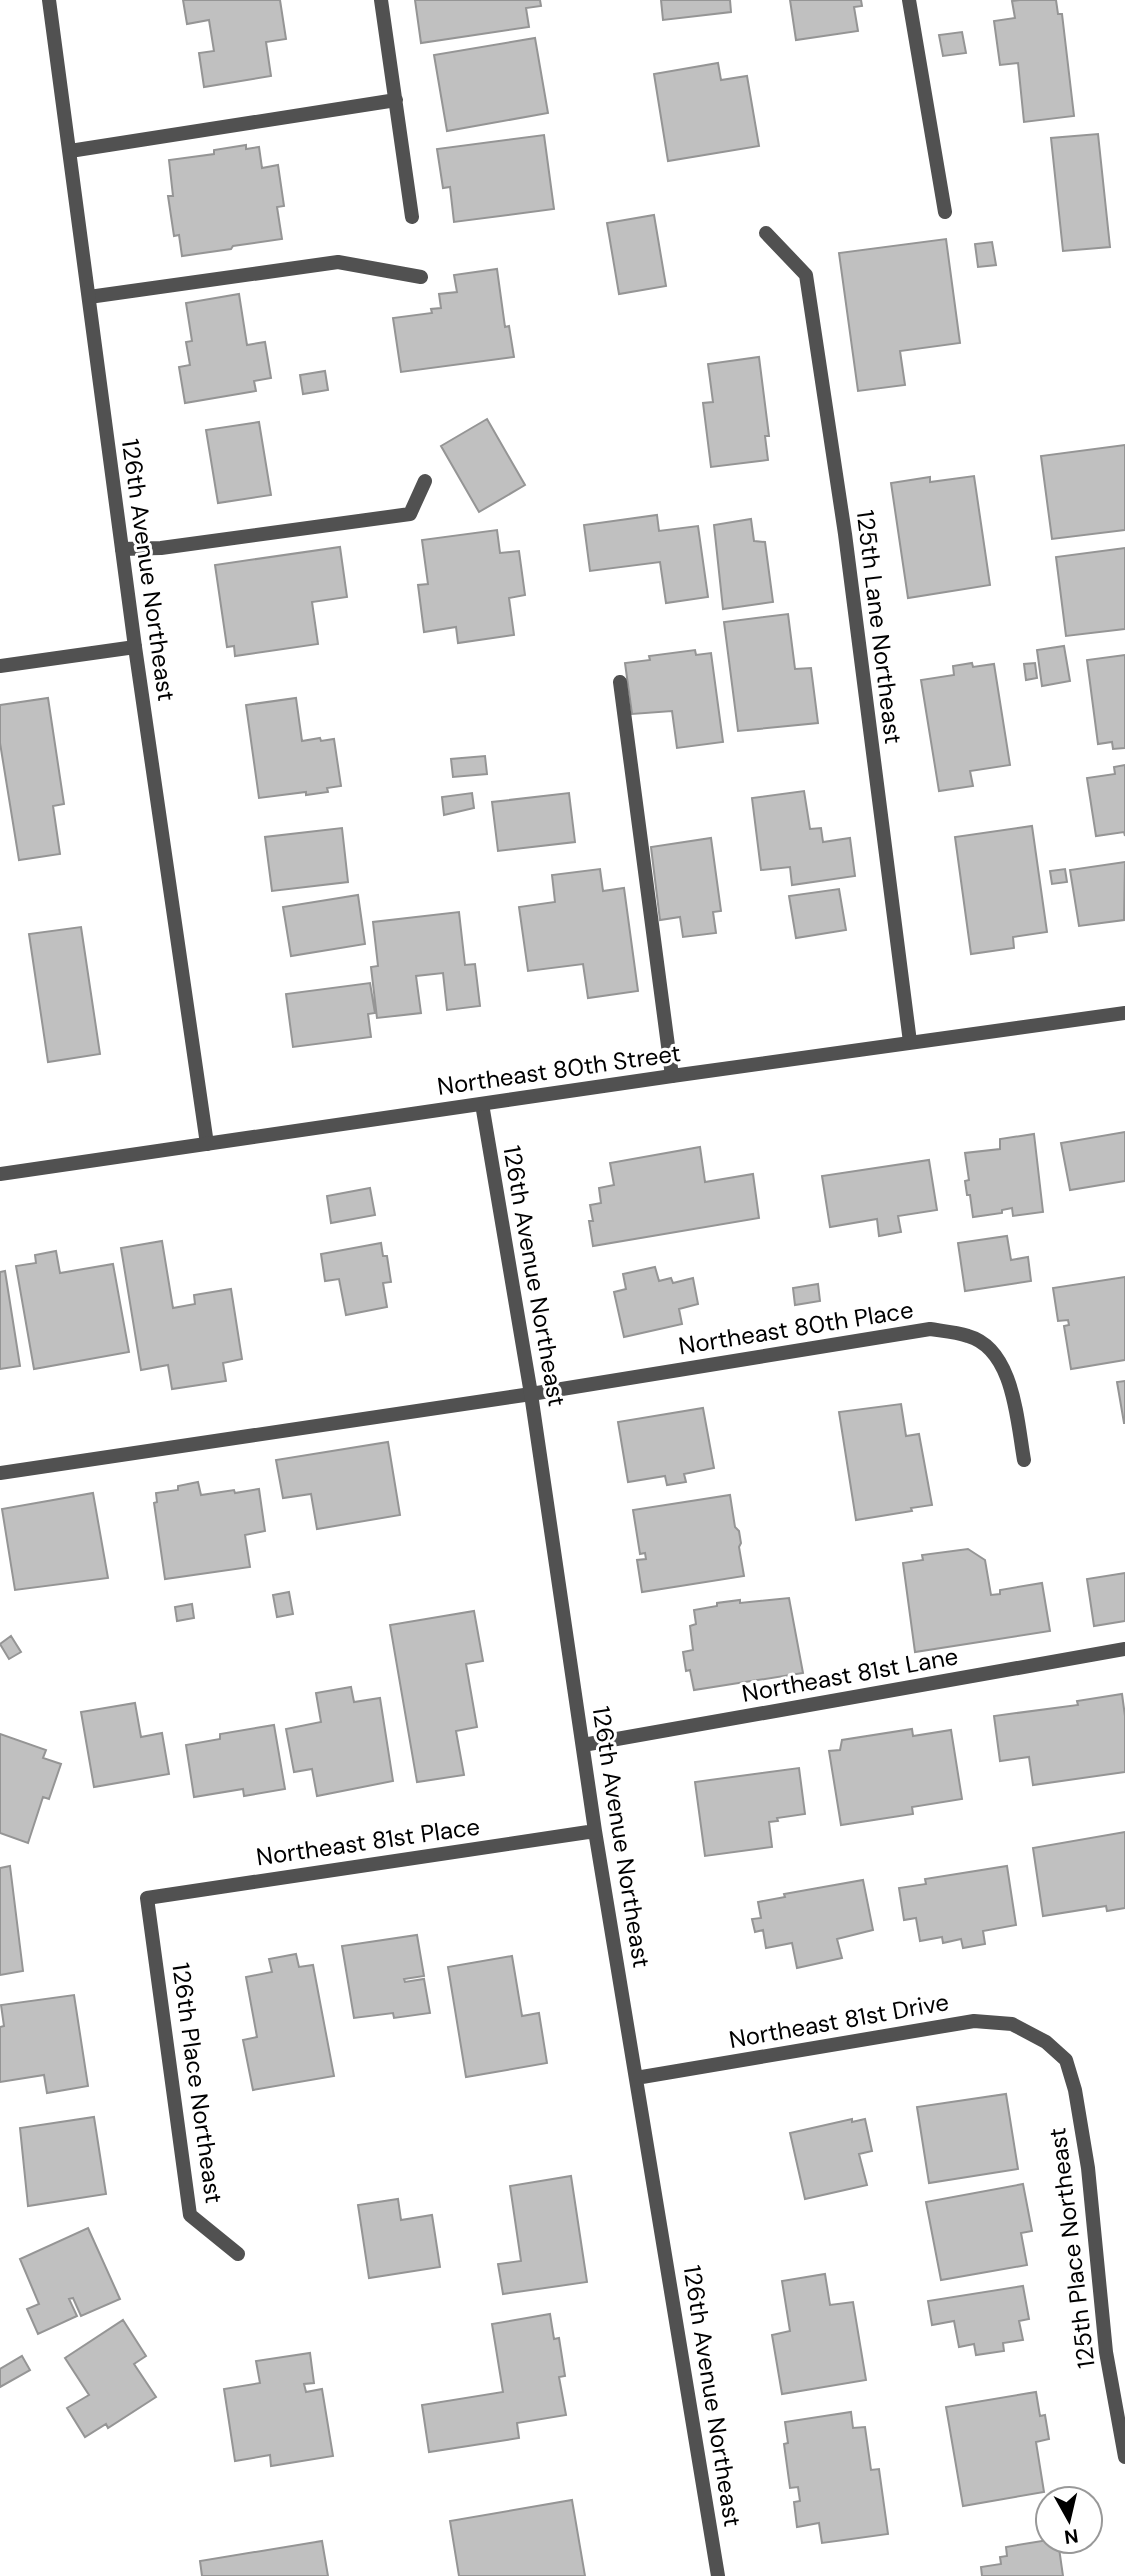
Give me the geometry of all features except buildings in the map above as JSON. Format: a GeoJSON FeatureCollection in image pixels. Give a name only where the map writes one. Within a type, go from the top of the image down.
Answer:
{"type":"FeatureCollection","features":[{"type":"Feature","properties":{"kind":"street","name":"126th Avenue Northeast"},"geometry":{"type":"LineString","coordinates":[[49,0],[135,647],[207,1144]]}},
{"type":"Feature","properties":{"kind":"street"},"geometry":{"type":"LineString","coordinates":[[381,0],[412,217]]}},
{"type":"Feature","properties":{"kind":"street"},"geometry":{"type":"LineString","coordinates":[[909,0],[945,212]]}},
{"type":"Feature","properties":{"kind":"street"},"geometry":{"type":"LineString","coordinates":[[70,151],[396,100]]}},
{"type":"Feature","properties":{"kind":"street","name":"125th Lane Northeast"},"geometry":{"type":"LineString","coordinates":[[766,233],[806,275],[845,534],[911,1042]]}},
{"type":"Feature","properties":{"kind":"street"},"geometry":{"type":"LineString","coordinates":[[89,297],[338,262],[421,277]]}},
{"type":"Feature","properties":{"kind":"street"},"geometry":{"type":"LineString","coordinates":[[122,549],[161,548],[410,514],[425,481]]}},
{"type":"Feature","properties":{"kind":"street"},"geometry":{"type":"LineString","coordinates":[[0,666],[135,647]]}},
{"type":"Feature","properties":{"kind":"street"},"geometry":{"type":"LineString","coordinates":[[620,682],[672,1076]]}},
{"type":"Feature","properties":{"kind":"street","name":"Northeast 80th Street"},"geometry":{"type":"LineString","coordinates":[[0,1174],[1125,1013]]}},
{"type":"Feature","properties":{"kind":"street","name":"126th Avenue Northeast"},"geometry":{"type":"LineString","coordinates":[[482,1104],[531,1394],[596,1831],[718,2576]]}},
{"type":"Feature","properties":{"kind":"street","name":"Northeast 80th Place"},"geometry":{"type":"LineString","coordinates":[[0,1473],[531,1394],[930,1329],[971,1336],[995,1353],[1011,1388],[1024,1460]]}},
{"type":"Feature","properties":{"kind":"street","name":"Northeast 81st Lane"},"geometry":{"type":"LineString","coordinates":[[583,1745],[1125,1649]]}},
{"type":"Feature","properties":{"kind":"street","name":"Northeast 81st Place"},"geometry":{"type":"LineString","coordinates":[[147,1898],[596,1831]]}},
{"type":"Feature","properties":{"kind":"street","name":"126th Place Northeast"},"geometry":{"type":"LineString","coordinates":[[147,1898],[190,2215],[238,2254]]}},
{"type":"Feature","properties":{"kind":"street","name":"Northeast 81st Drive"},"geometry":{"type":"LineString","coordinates":[[636,2078],[974,2021],[1012,2024],[1046,2042]]}},
{"type":"Feature","properties":{"kind":"street","name":"125th Place Northeast"},"geometry":{"type":"LineString","coordinates":[[1046,2042],[1066,2060],[1075,2090],[1088,2168],[1106,2352],[1125,2457]]}}]}
